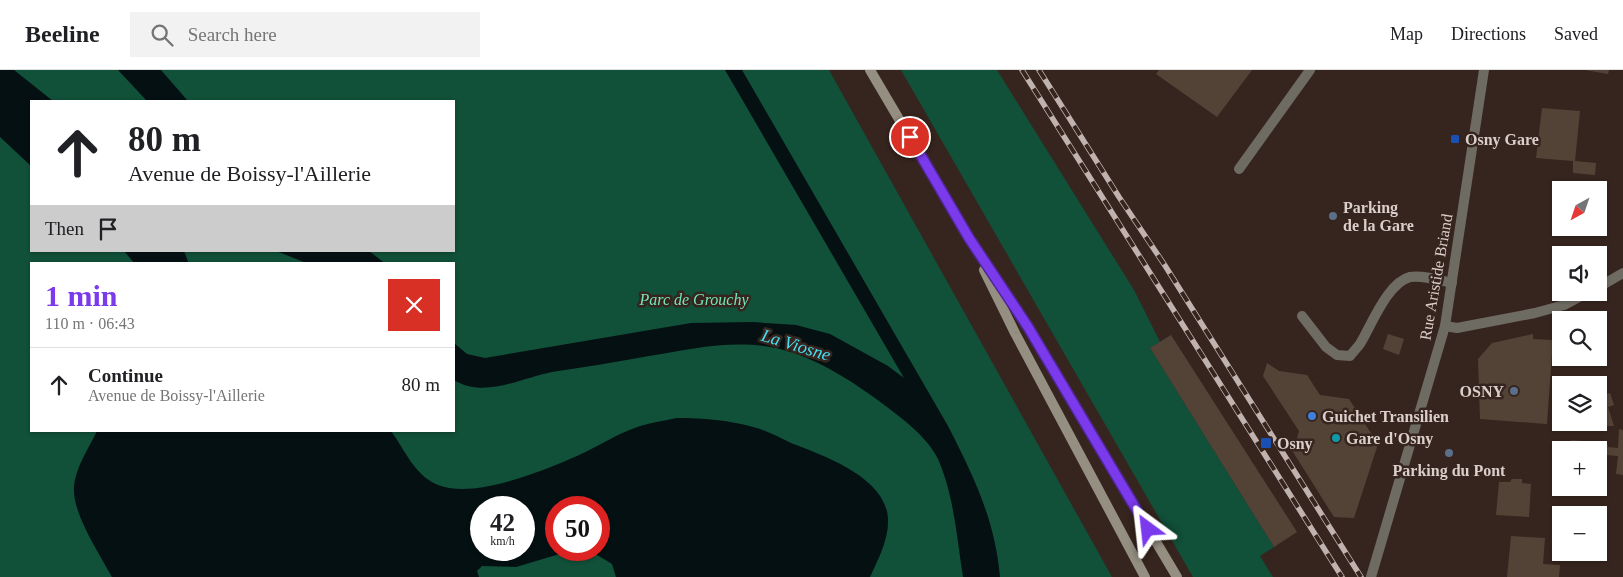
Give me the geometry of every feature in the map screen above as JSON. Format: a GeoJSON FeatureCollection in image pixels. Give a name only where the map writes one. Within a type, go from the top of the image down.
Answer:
{"type":"FeatureCollection","features":[{"type":"Feature","properties":{"kind":"main road"},"geometry":{"type":"LineString","coordinates":[[870,70],[969,238],[1028,327],[1177,577]]}},
{"type":"Feature","properties":{"kind":"main road"},"geometry":{"type":"LineString","coordinates":[[969,238],[1015,333],[1145,577]]}},
{"type":"Feature","properties":{"kind":"street"},"geometry":{"type":"LineString","coordinates":[[1239,169],[1310,70]]}},
{"type":"Feature","properties":{"kind":"street","name":"Rue Aristide Briand"},"geometry":{"type":"LineString","coordinates":[[1371,577],[1445,326],[1484,70]]}},
{"type":"Feature","properties":{"kind":"street"},"geometry":{"type":"LineString","coordinates":[[1607,282],[1623,272]]}},
{"type":"Feature","properties":{"kind":"street"},"geometry":{"type":"LineString","coordinates":[[1302,316],[1326,347],[1337,355],[1350,356],[1359,346],[1388,294],[1397,284],[1408,277],[1420,277],[1452,283]]}},
{"type":"Feature","properties":{"kind":"street"},"geometry":{"type":"LineString","coordinates":[[1445,326],[1457,328],[1536,313],[1571,301]]}},
{"type":"Feature","properties":{"kind":"green space","name":"Parc de Grouchy"},"geometry":{"type":"Polygon","coordinates":[[[0,70],[829,70],[1112,577],[0,577],[0,70]]]}},
{"type":"Feature","properties":{"kind":"green space"},"geometry":{"type":"Polygon","coordinates":[[[901,70],[997,70],[1134,290],[1160,342],[1150,348],[1274,547],[1260,556],[1273,577],[1193,577],[901,70]]]}},
{"type":"Feature","properties":{"kind":"water"},"geometry":{"type":"Polygon","coordinates":[[[0,70],[14,70],[52,100],[30,100],[30,165],[0,137],[0,70]]]}},
{"type":"Feature","properties":{"kind":"water"},"geometry":{"type":"Polygon","coordinates":[[[118,70],[161,70],[187,100],[146,100],[118,70]]]}},
{"type":"Feature","properties":{"kind":"water","name":"La Viosne"},"geometry":{"type":"Polygon","coordinates":[[[725,70],[742,70],[948,426],[982,499],[993,537],[1000,577],[963,577],[948,487],[938,459],[927,442],[904,420],[867,393],[817,362],[790,352],[760,345],[712,346],[552,372],[503,385],[478,388],[455,380],[455,344],[467,354],[485,358],[691,323],[753,322],[796,325],[830,334],[888,366],[904,378],[725,70]]]}},
{"type":"Feature","properties":{"kind":"water"},"geometry":{"type":"Polygon","coordinates":[[[125,252],[184,252],[188,262],[133,262],[125,252]]]}},
{"type":"Feature","properties":{"kind":"water"},"geometry":{"type":"Polygon","coordinates":[[[279,252],[370,252],[383,262],[304,262],[279,252]]]}},
{"type":"Feature","properties":{"kind":"water"},"geometry":{"type":"Polygon","coordinates":[[[677,418],[734,423],[768,432],[820,454],[851,470],[877,491],[885,504],[888,519],[885,542],[870,577],[616,577],[612,564],[607,561],[610,561],[610,496],[545,496],[545,558],[516,567],[482,566],[477,571],[479,577],[112,577],[83,524],[75,502],[74,484],[78,468],[96,432],[392,432],[416,469],[430,481],[452,488],[469,489],[505,482],[556,465],[632,429],[677,418]]]}},
{"type":"Feature","properties":{"kind":"building"},"geometry":{"type":"Polygon","coordinates":[[[1159,70],[1252,70],[1217,117],[1156,74],[1159,70]]]}},
{"type":"Feature","properties":{"kind":"building"},"geometry":{"type":"Polygon","coordinates":[[[1585,70],[1609,70],[1608,74],[1585,70]]]}},
{"type":"Feature","properties":{"kind":"building"},"geometry":{"type":"Polygon","coordinates":[[[1542,108],[1580,111],[1575,161],[1596,163],[1595,175],[1573,173],[1573,161],[1536,158],[1542,108]]]}},
{"type":"Feature","properties":{"kind":"building"},"geometry":{"type":"Polygon","coordinates":[[[1388,334],[1404,339],[1399,355],[1383,349],[1388,334]]]}},
{"type":"Feature","properties":{"kind":"building","name":"OSNY"},"geometry":{"type":"Polygon","coordinates":[[[1533,334],[1533,339],[1552,340],[1547,424],[1480,419],[1478,359],[1492,343],[1533,334]]]}},
{"type":"Feature","properties":{"kind":"building"},"geometry":{"type":"Polygon","coordinates":[[[1171,335],[1297,532],[1274,547],[1150,348],[1171,335]]]}},
{"type":"Feature","properties":{"kind":"building","name":"Gare d'Osny"},"geometry":{"type":"Polygon","coordinates":[[[1267,363],[1279,371],[1307,375],[1320,395],[1349,399],[1378,444],[1354,518],[1334,517],[1293,452],[1299,431],[1263,376],[1267,363]]]}},
{"type":"Feature","properties":{"kind":"building"},"geometry":{"type":"Polygon","coordinates":[[[1610,393],[1614,405],[1608,407],[1614,426],[1607,426],[1607,394],[1610,393]]]}},
{"type":"Feature","properties":{"kind":"building"},"geometry":{"type":"Polygon","coordinates":[[[1619,429],[1623,430],[1623,475],[1616,474],[1618,456],[1607,455],[1607,443],[1608,447],[1618,448],[1619,429]]]}},
{"type":"Feature","properties":{"kind":"building"},"geometry":{"type":"Polygon","coordinates":[[[1512,479],[1522,479],[1522,483],[1531,484],[1529,517],[1496,515],[1499,482],[1510,482],[1512,479]]]}},
{"type":"Feature","properties":{"kind":"building"},"geometry":{"type":"Polygon","coordinates":[[[1511,536],[1545,538],[1543,564],[1560,565],[1559,577],[1507,577],[1511,536]]]}},
{"type":"Feature","properties":{"kind":"railway"},"geometry":{"type":"LineString","coordinates":[[1022,70],[1342,577]]}},
{"type":"Feature","properties":{"kind":"railway"},"geometry":{"type":"LineString","coordinates":[[1039,70],[1119,197],[1164,264],[1361,577]]}},
{"type":"Feature","properties":{"kind":"place","name":"Osny Gare"},"geometry":{"type":"Point","coordinates":[1455,139]}},
{"type":"Feature","properties":{"kind":"place","name":"Parking de la Gare"},"geometry":{"type":"Point","coordinates":[1333,216]}},
{"type":"Feature","properties":{"kind":"place","name":"OSNY"},"geometry":{"type":"Point","coordinates":[1514,391]}},
{"type":"Feature","properties":{"kind":"place","name":"Guichet Transilien"},"geometry":{"type":"Point","coordinates":[1312,416]}},
{"type":"Feature","properties":{"kind":"place","name":"Gare d'Osny"},"geometry":{"type":"Point","coordinates":[1336,438]}},
{"type":"Feature","properties":{"kind":"place","name":"Osny"},"geometry":{"type":"Point","coordinates":[1266,443]}},
{"type":"Feature","properties":{"kind":"place","name":"Parking du Pont"},"geometry":{"type":"Point","coordinates":[1449,453]}},
{"type":"Feature","properties":{"kind":"route"},"geometry":{"type":"LineString","coordinates":[[910,137],[969,238],[1028,327],[1148,529]]}}]}
